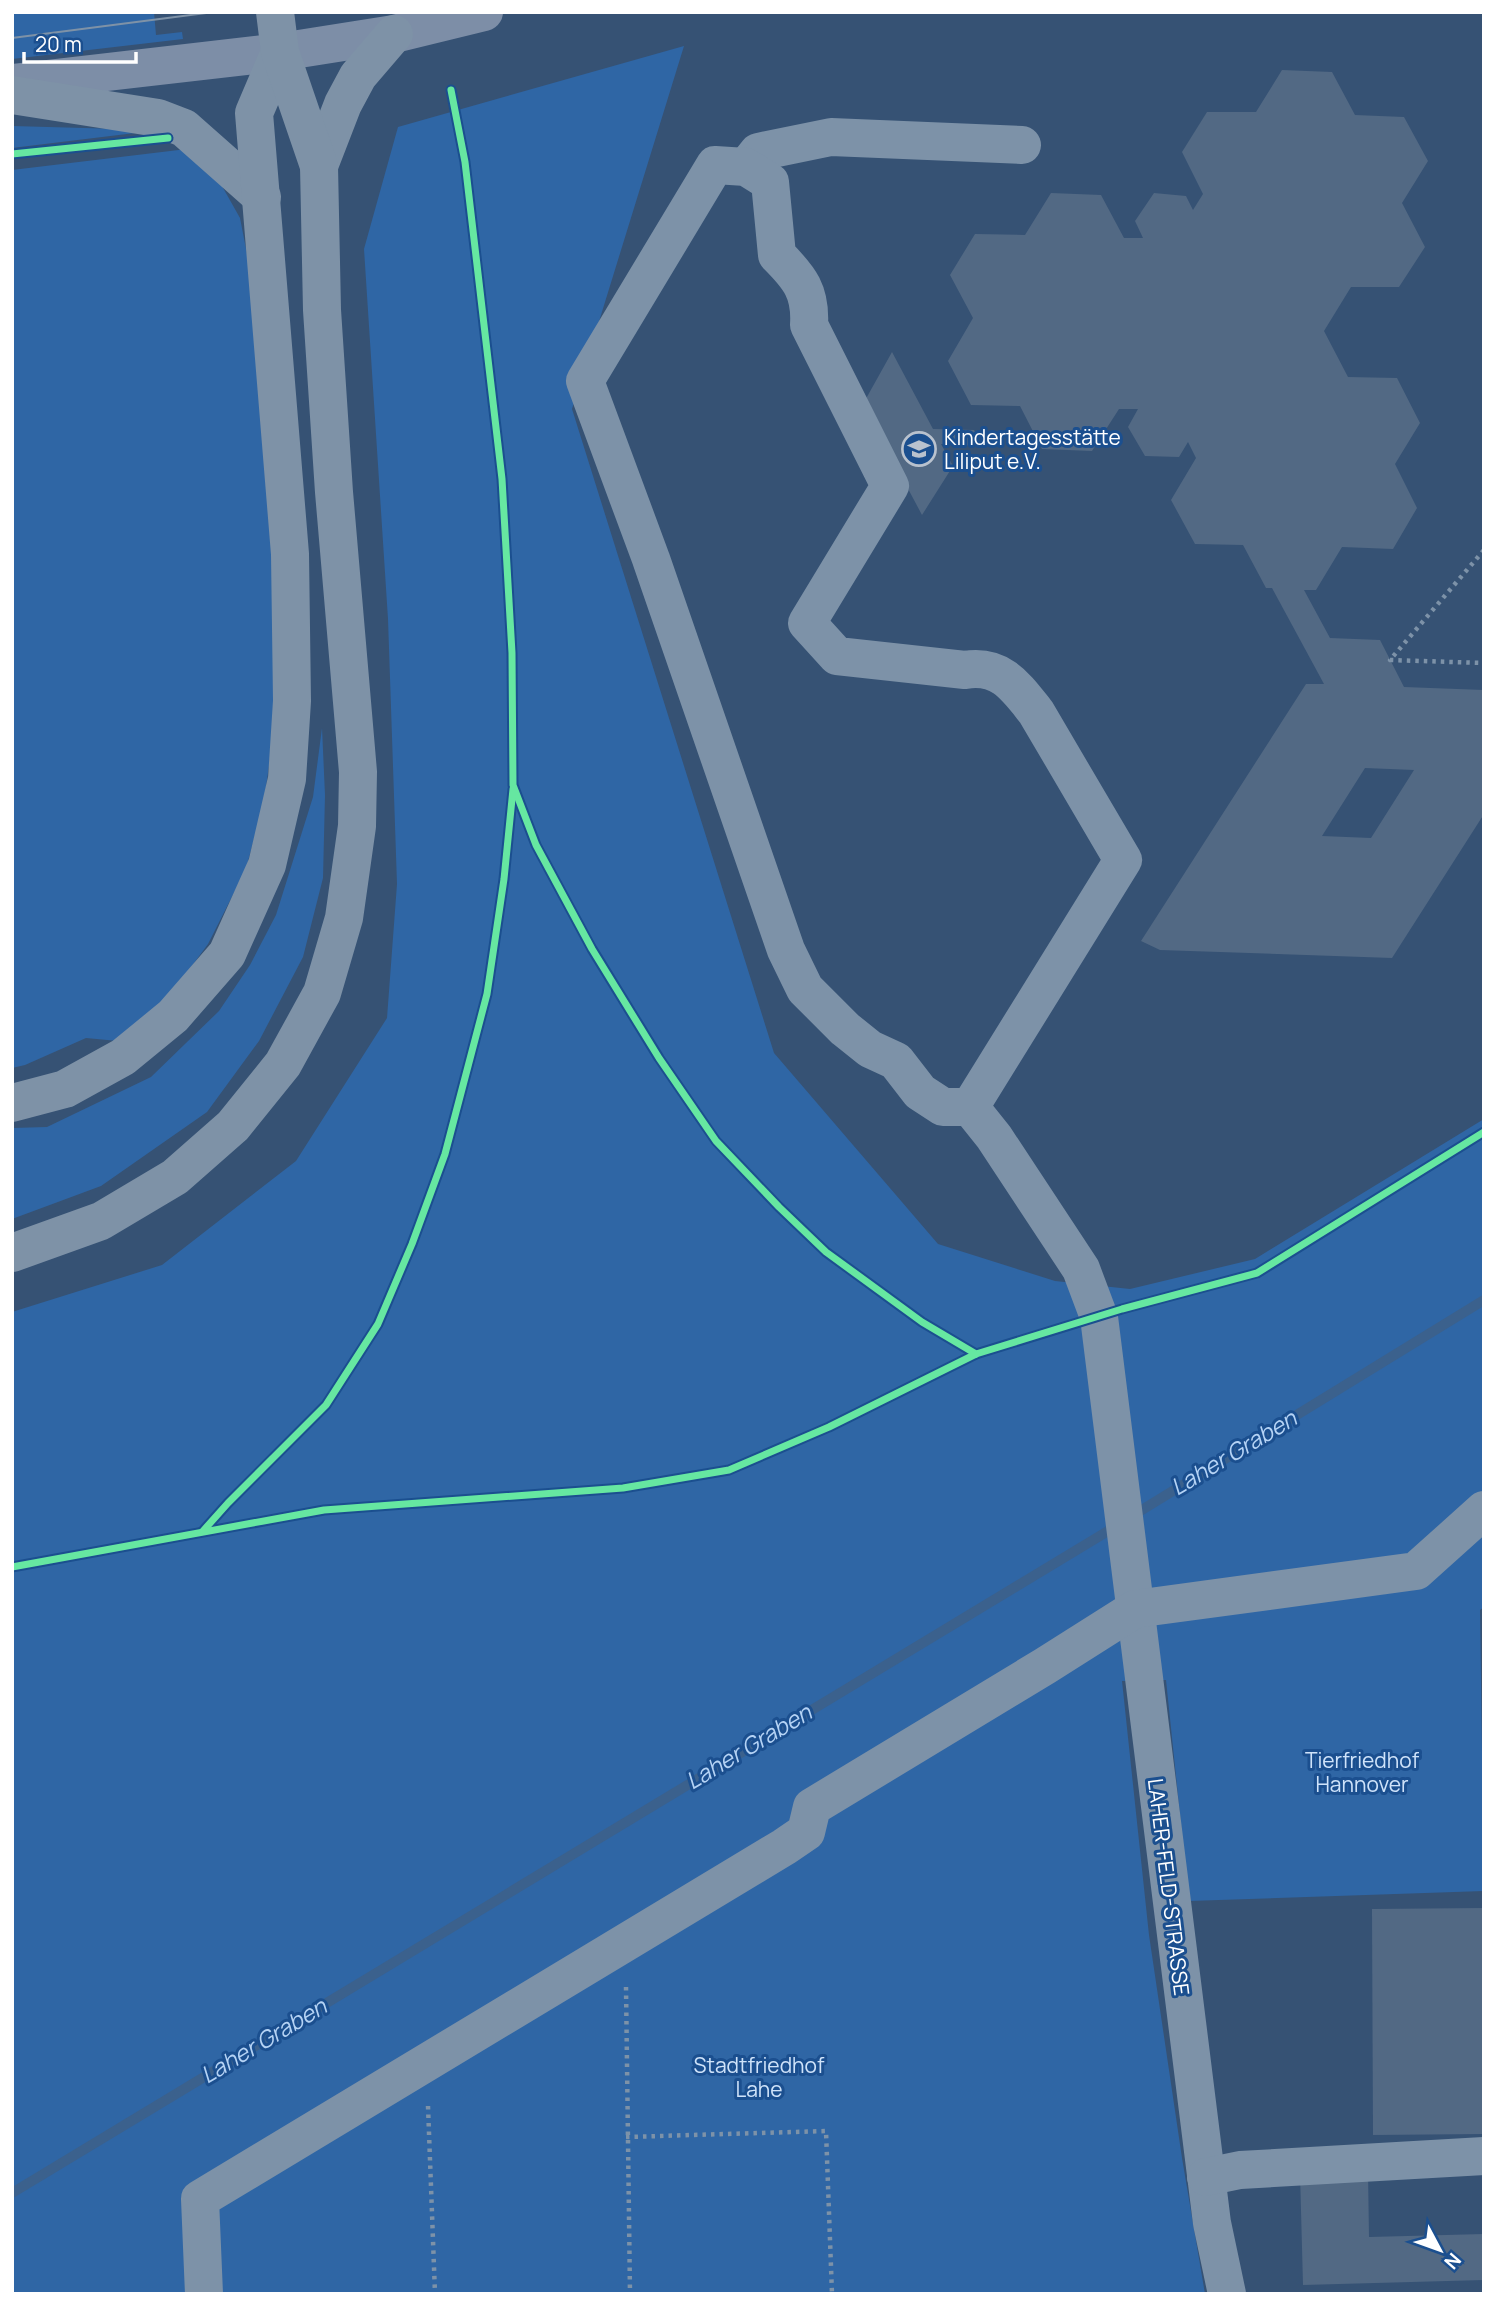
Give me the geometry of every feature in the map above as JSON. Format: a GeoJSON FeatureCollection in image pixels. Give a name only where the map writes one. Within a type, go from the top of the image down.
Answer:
{"type":"FeatureCollection","features":[{"type":"Feature","properties":{"kind":"highway"},"geometry":{"type":"LineString","coordinates":[[12,1253],[101,1221],[175,1177],[233,1126],[284,1065],[322,993],[340,930],[357,826],[358,772],[326,375],[318,166],[280,52],[275,12]]}},
{"type":"Feature","properties":{"kind":"highway"},"geometry":{"type":"LineString","coordinates":[[318,166],[343,104],[358,76],[394,34]]}},
{"type":"Feature","properties":{"kind":"highway"},"geometry":{"type":"LineString","coordinates":[[12,1103],[65,1089],[123,1057],[173,1016],[227,954],[267,864],[287,779],[292,701],[290,554],[254,113],[280,52]]}},
{"type":"Feature","properties":{"kind":"highway"},"geometry":{"type":"LineString","coordinates":[[12,95],[158,118],[184,128],[262,197]]}},
{"type":"Feature","properties":{"kind":"main road"},"geometry":{"type":"LineString","coordinates":[[12,83],[280,52],[394,34],[484,12]]}},
{"type":"Feature","properties":{"kind":"street"},"geometry":{"type":"LineString","coordinates":[[746,167],[758,152],[831,136],[1022,145]]}},
{"type":"Feature","properties":{"kind":"street"},"geometry":{"type":"LineString","coordinates":[[715,166],[746,167],[770,182],[777,256],[795,273],[810,304],[809,325],[890,486],[807,623],[837,656],[965,670],[979,667],[1000,674],[1019,691],[1036,712],[1123,860],[970,1107],[943,1107],[920,1092],[896,1061],[870,1049],[845,1029],[805,989],[786,950],[660,583],[585,381],[715,166]]}},
{"type":"Feature","properties":{"kind":"street","name":"LAHER-FELD-STRASSE"},"geometry":{"type":"LineString","coordinates":[[970,1107],[994,1137],[1081,1269],[1099,1317],[1212,2223],[1227,2294]]}},
{"type":"Feature","properties":{"kind":"street"},"geometry":{"type":"LineString","coordinates":[[204,2294],[200,2199],[806,1832],[812,1807],[1045,1667],[1135,1609],[1416,1571],[1484,1510]]}},
{"type":"Feature","properties":{"kind":"street"},"geometry":{"type":"LineString","coordinates":[[1206,2177],[1240,2170],[1484,2156]]}},
{"type":"Feature","properties":{"kind":"path"},"geometry":{"type":"LineString","coordinates":[[1484,550],[1390,660],[1484,663]]}},
{"type":"Feature","properties":{"kind":"path"},"geometry":{"type":"LineString","coordinates":[[625,1944],[630,2294]]}},
{"type":"Feature","properties":{"kind":"path"},"geometry":{"type":"LineString","coordinates":[[426,2061],[435,2294]]}},
{"type":"Feature","properties":{"kind":"path"},"geometry":{"type":"LineString","coordinates":[[626,2137],[826,2131],[832,2294]]}},
{"type":"Feature","properties":{"kind":"green space"},"geometry":{"type":"Polygon","coordinates":[[[12,12],[154,12],[156,35],[182,32],[183,39],[12,59],[12,12]]]}},
{"type":"Feature","properties":{"kind":"green space"},"geometry":{"type":"Polygon","coordinates":[[[684,46],[572,409],[774,1053],[938,1244],[1055,1281],[1130,1289],[1255,1259],[1484,1119],[1484,1607],[1480,1610],[1484,1891],[1189,1901],[1166,1680],[1122,1681],[1149,1935],[1205,2294],[12,2294],[12,1312],[162,1265],[296,1161],[387,1018],[397,884],[388,619],[364,249],[398,127],[684,46]]]}},
{"type":"Feature","properties":{"kind":"green space"},"geometry":{"type":"Polygon","coordinates":[[[12,126],[120,129],[135,133],[12,148],[12,126]]]}},
{"type":"Feature","properties":{"kind":"green space"},"geometry":{"type":"Polygon","coordinates":[[[187,149],[218,179],[240,218],[248,259],[276,604],[273,737],[264,801],[246,869],[208,944],[164,1004],[118,1041],[86,1038],[25,1065],[12,1068],[12,170],[187,149]]]}},
{"type":"Feature","properties":{"kind":"green space"},"geometry":{"type":"Polygon","coordinates":[[[322,728],[325,795],[323,878],[303,957],[259,1041],[207,1112],[101,1186],[12,1219],[12,1128],[47,1127],[151,1077],[219,1011],[250,965],[276,915],[313,797],[322,728]]]}},
{"type":"Feature","properties":{"kind":"building"},"geometry":{"type":"Polygon","coordinates":[[[1282,70],[1332,72],[1355,115],[1404,117],[1428,161],[1402,203],[1425,247],[1399,287],[1351,287],[1324,331],[1348,377],[1397,378],[1420,423],[1395,464],[1417,508],[1393,549],[1342,547],[1316,590],[1304,590],[1330,638],[1380,640],[1404,687],[1484,690],[1484,814],[1392,958],[1160,950],[1141,941],[1306,684],[1324,684],[1272,588],[1266,588],[1243,545],[1195,544],[1171,500],[1196,458],[1188,442],[1179,457],[1145,456],[1128,427],[1138,409],[1119,409],[1092,451],[1042,449],[1020,406],[971,405],[948,361],[973,318],[950,275],[975,234],[1025,235],[1051,193],[1101,195],[1124,238],[1143,238],[1135,221],[1154,193],[1186,196],[1193,210],[1203,194],[1182,152],[1207,112],[1256,112],[1282,70]],[[1365,768],[1322,836],[1371,838],[1414,770],[1365,768]]]}},
{"type":"Feature","properties":{"kind":"building"},"geometry":{"type":"Polygon","coordinates":[[[892,352],[933,429],[974,430],[982,446],[941,444],[953,466],[922,515],[863,404],[892,352]]]}},
{"type":"Feature","properties":{"kind":"building"},"geometry":{"type":"Polygon","coordinates":[[[1484,1908],[1484,2134],[1373,2135],[1372,1909],[1484,1908]]]}},
{"type":"Feature","properties":{"kind":"building"},"geometry":{"type":"Polygon","coordinates":[[[1368,2171],[1369,2237],[1484,2234],[1484,2280],[1303,2285],[1300,2173],[1368,2171]]]}},
{"type":"Feature","properties":{"kind":"waterway","name":"Laher Graben"},"geometry":{"type":"LineString","coordinates":[[1132,1516],[1484,1300]]}},
{"type":"Feature","properties":{"kind":"waterway","name":"Laher Graben"},"geometry":{"type":"LineString","coordinates":[[12,2193],[1118,1525]]}},
{"type":"Feature","properties":{"kind":"tram line"},"geometry":{"type":"LineString","coordinates":[[12,38],[214,12]]}},
{"type":"Feature","properties":{"kind":"cycle path"},"geometry":{"type":"LineString","coordinates":[[451,90],[465,162],[502,479],[512,653],[513,785],[536,845],[592,949],[659,1058],[716,1141],[826,1252],[922,1322],[976,1354]]}},
{"type":"Feature","properties":{"kind":"cycle path"},"geometry":{"type":"LineString","coordinates":[[12,154],[168,138]]}},
{"type":"Feature","properties":{"kind":"cycle path"},"geometry":{"type":"LineString","coordinates":[[203,1531],[326,1405],[378,1324],[412,1244],[445,1154],[487,994],[504,879],[513,789]]}},
{"type":"Feature","properties":{"kind":"cycle path"},"geometry":{"type":"LineString","coordinates":[[12,1567],[324,1510],[623,1488],[729,1470],[829,1427],[976,1354],[1122,1309],[1257,1273],[1484,1132]]}},
{"type":"Feature","properties":{"kind":"place","name":"Kindertagesstätte Liliput e.V."},"geometry":{"type":"Point","coordinates":[919,449]}},
{"type":"Feature","properties":{"kind":"park label","name":"Tierfriedhof Hannover"},"geometry":{"type":"Point","coordinates":[1362,1772]}},
{"type":"Feature","properties":{"kind":"park label","name":"Stadtfriedhof Lahe"},"geometry":{"type":"Point","coordinates":[759,2077]}}]}
